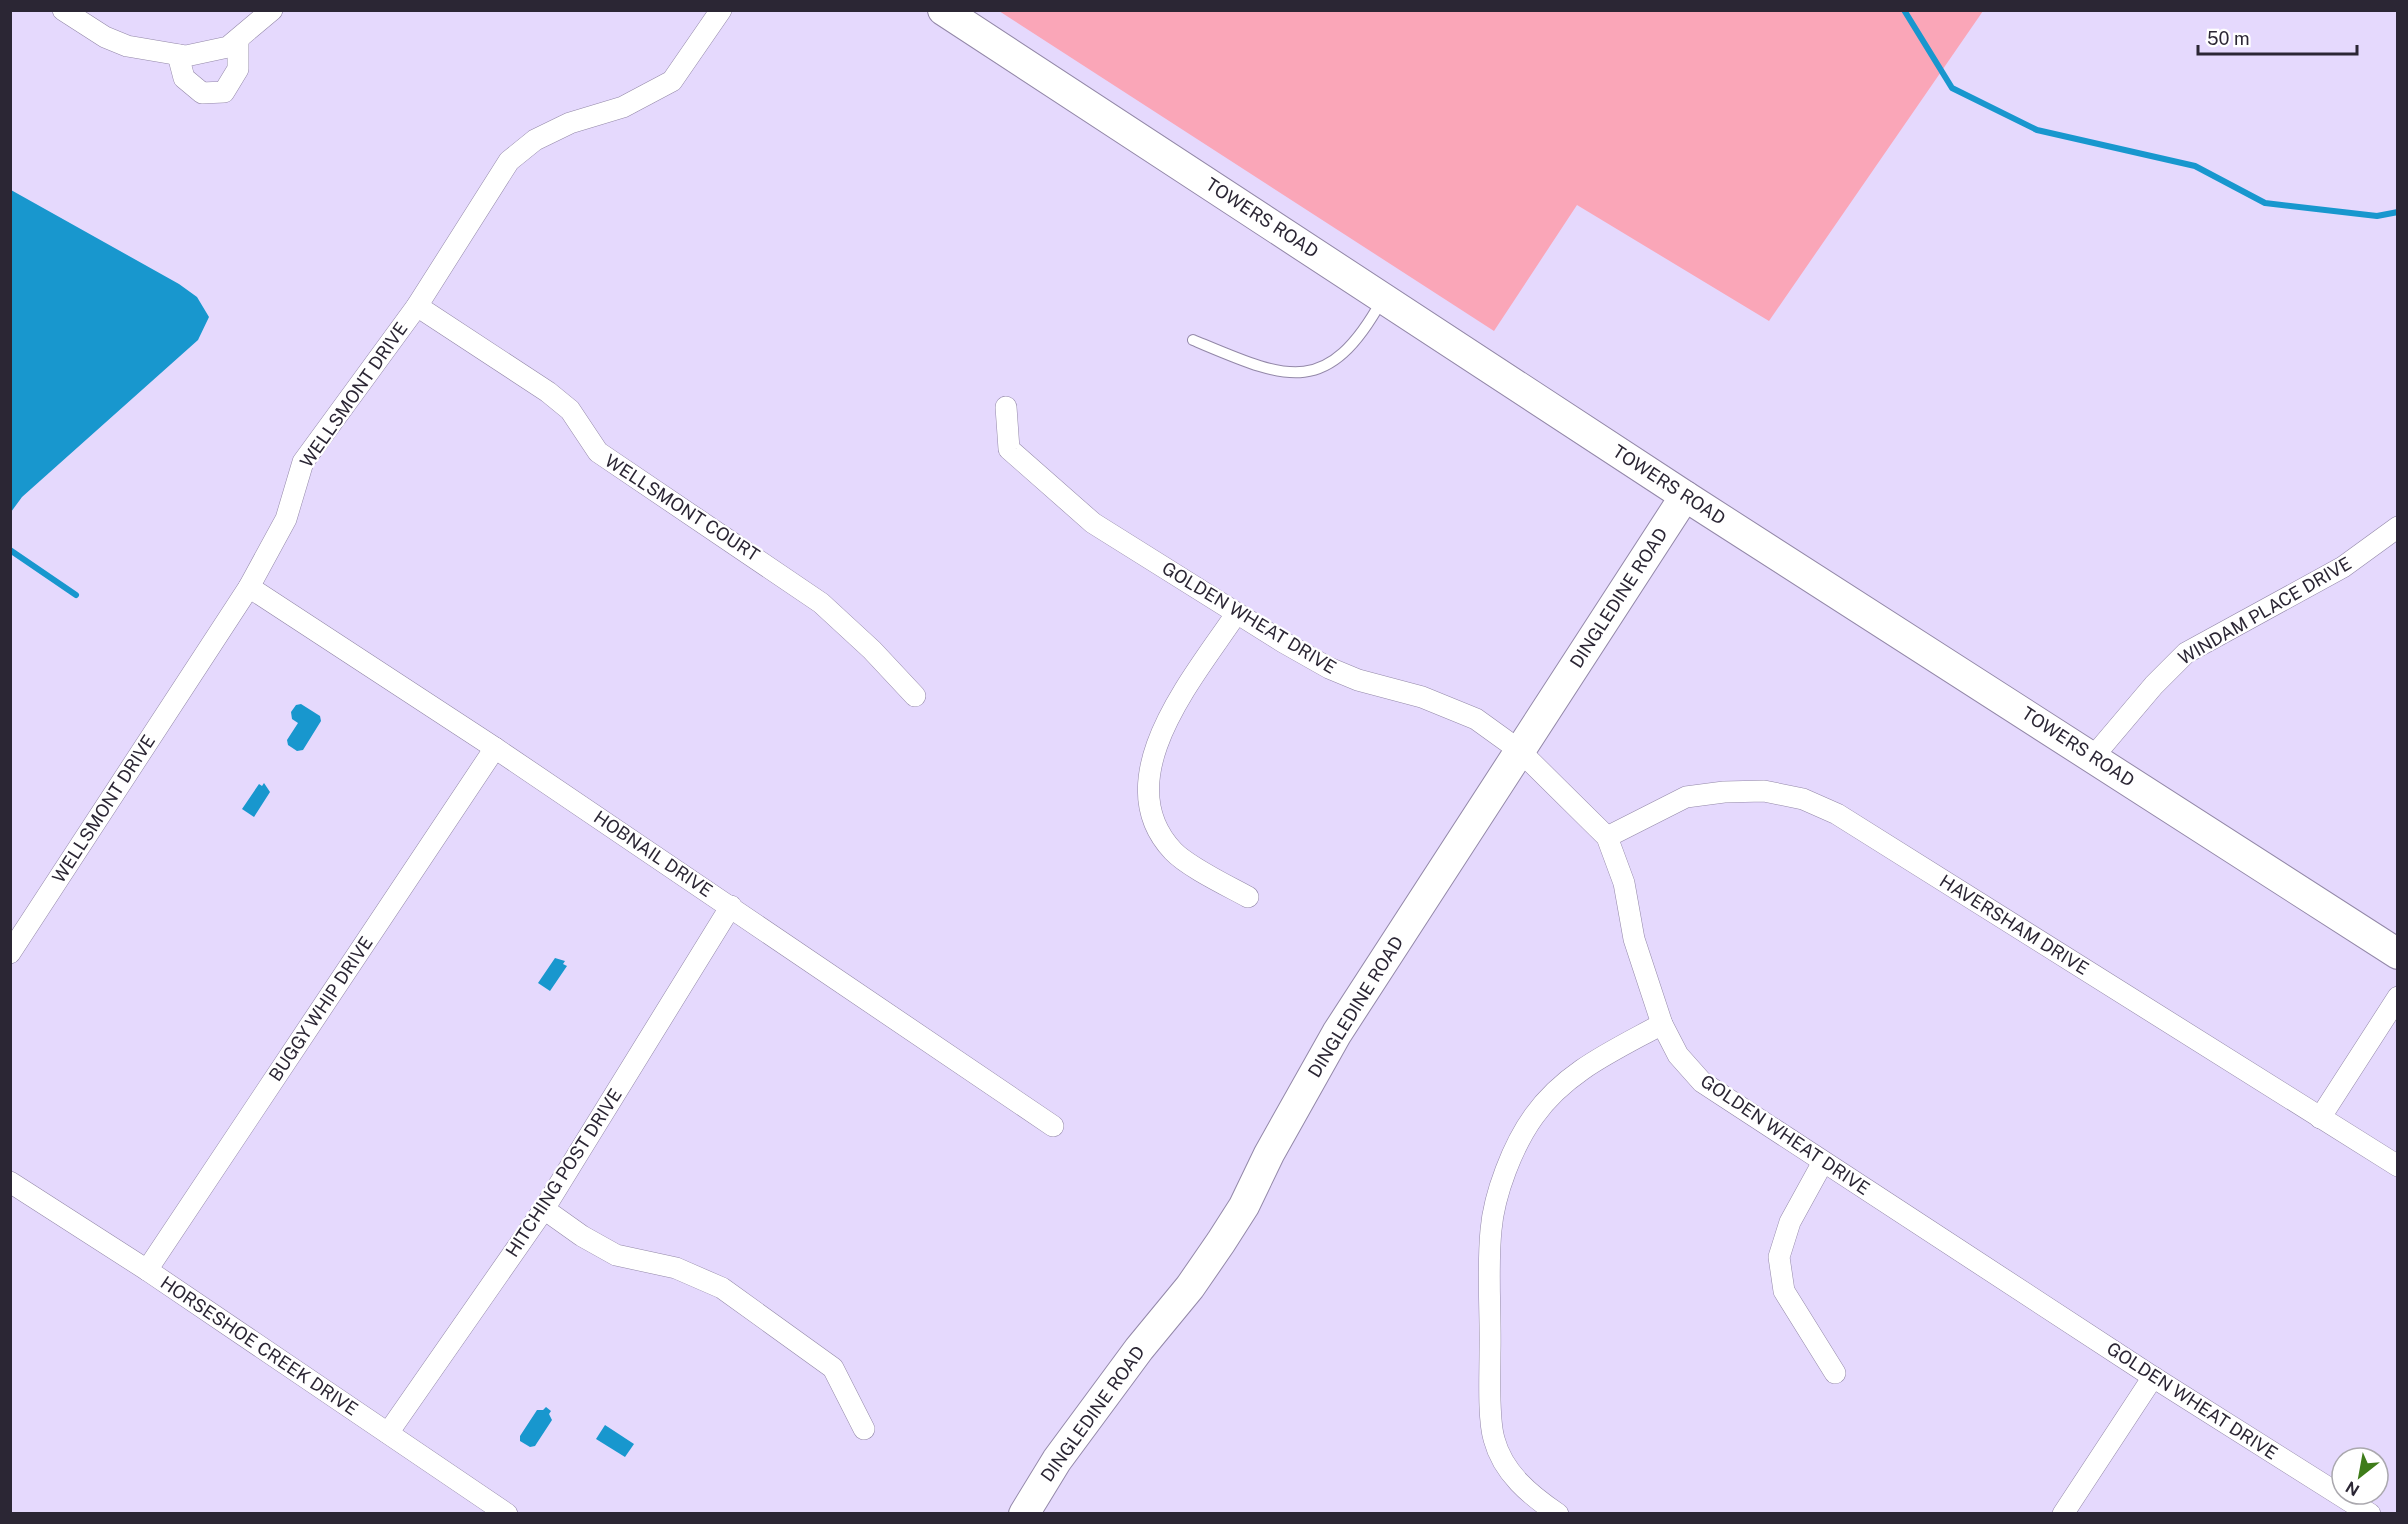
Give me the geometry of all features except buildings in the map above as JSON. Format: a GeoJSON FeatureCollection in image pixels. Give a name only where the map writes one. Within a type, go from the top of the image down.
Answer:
{"type":"FeatureCollection","features":[{"type":"Feature","properties":{"kind":"main road","name":"TOWERS ROAD"},"geometry":{"type":"LineString","coordinates":[[943,10],[1685,496],[2397,954]]}},
{"type":"Feature","properties":{"kind":"main road","name":"DINGLEDINE ROAD"},"geometry":{"type":"LineString","coordinates":[[1024,1514],[1057,1460],[1139,1349],[1191,1287],[1221,1242],[1244,1206],[1269,1154],[1337,1033],[1685,496]]}},
{"type":"Feature","properties":{"kind":"street"},"geometry":{"type":"LineString","coordinates":[[63,10],[105,37],[127,46],[178,55],[228,47],[272,10]]}},
{"type":"Feature","properties":{"kind":"street","name":"WELLSMONT DRIVE"},"geometry":{"type":"LineString","coordinates":[[10,953],[249,587],[286,519],[303,462],[417,306],[509,161],[535,140],[570,123],[623,107],[672,81],[722,10]]}},
{"type":"Feature","properties":{"kind":"street"},"geometry":{"type":"LineString","coordinates":[[178,55],[184,78],[202,93],[224,92],[238,69],[238,39]]}},
{"type":"Feature","properties":{"kind":"street","name":"WELLSMONT COURT"},"geometry":{"type":"LineString","coordinates":[[417,306],[548,392],[570,410],[598,452],[768,564],[821,603],[872,650],[915,696]]}},
{"type":"Feature","properties":{"kind":"street","name":"GOLDEN WHEAT DRIVE"},"geometry":{"type":"LineString","coordinates":[[1005,407],[1009,449],[1093,523],[1236,614],[1329,668],[1358,680],[1422,697],[1476,718],[1519,750],[1607,837],[1624,883],[1634,939],[1662,1024],[1678,1055],[1702,1082],[2153,1377],[2370,1514]]}},
{"type":"Feature","properties":{"kind":"street","name":"WINDAM PLACE DRIVE"},"geometry":{"type":"LineString","coordinates":[[2093,757],[2162,676],[2186,653],[2343,567],[2397,527]]}},
{"type":"Feature","properties":{"kind":"street","name":"HOBNAIL DRIVE"},"geometry":{"type":"LineString","coordinates":[[249,587],[731,906],[1053,1126]]}},
{"type":"Feature","properties":{"kind":"street"},"geometry":{"type":"LineString","coordinates":[[1236,614],[1158,739],[1150,767],[1149,788],[1153,818],[1162,837],[1175,854],[1248,897]]}},
{"type":"Feature","properties":{"kind":"street","name":"BUGGY WHIP DRIVE"},"geometry":{"type":"LineString","coordinates":[[147,1270],[495,748]]}},
{"type":"Feature","properties":{"kind":"street","name":"HAVERSHAM DRIVE"},"geometry":{"type":"LineString","coordinates":[[1607,837],[1686,797],[1764,791],[1803,799],[1837,814],[2397,1166]]}},
{"type":"Feature","properties":{"kind":"street","name":"HITCHING POST DRIVE"},"geometry":{"type":"LineString","coordinates":[[388,1433],[544,1209],[731,906]]}},
{"type":"Feature","properties":{"kind":"street"},"geometry":{"type":"LineString","coordinates":[[2320,1118],[2397,997]]}},
{"type":"Feature","properties":{"kind":"street"},"geometry":{"type":"LineString","coordinates":[[1558,1514],[1531,1496],[1508,1470],[1494,1439],[1490,1380],[1491,1228],[1505,1173],[1517,1145],[1533,1117],[1548,1098],[1577,1071],[1662,1024]]}},
{"type":"Feature","properties":{"kind":"street"},"geometry":{"type":"LineString","coordinates":[[1823,1162],[1790,1222],[1779,1257],[1784,1291],[1835,1372]]}},
{"type":"Feature","properties":{"kind":"street","name":"HORSESHOE CREEK DRIVE"},"geometry":{"type":"LineString","coordinates":[[10,1182],[147,1270],[507,1514]]}},
{"type":"Feature","properties":{"kind":"street"},"geometry":{"type":"LineString","coordinates":[[544,1209],[582,1236],[616,1255],[676,1268],[722,1288],[833,1368],[864,1429]]}},
{"type":"Feature","properties":{"kind":"street"},"geometry":{"type":"LineString","coordinates":[[2063,1514],[2153,1377]]}},
{"type":"Feature","properties":{"kind":"lane"},"geometry":{"type":"LineString","coordinates":[[1193,340],[1274,370],[1292,373],[1307,371],[1325,367],[1340,358],[1366,328],[1384,298]]}},
{"type":"Feature","properties":{"kind":"shaded area"},"geometry":{"type":"Polygon","coordinates":[[[999,11],[1983,11],[1769,321],[1577,205],[1494,331],[999,11]]]}},
{"type":"Feature","properties":{"kind":"water"},"geometry":{"type":"Polygon","coordinates":[[[11,190],[179,284],[197,297],[209,317],[198,340],[22,497],[11,512],[11,190]]]}},
{"type":"Feature","properties":{"kind":"water"},"geometry":{"type":"Polygon","coordinates":[[[301,704],[320,716],[321,721],[303,750],[297,751],[288,745],[287,740],[298,723],[292,719],[291,712],[296,705],[301,704]]]}},
{"type":"Feature","properties":{"kind":"water"},"geometry":{"type":"Polygon","coordinates":[[[264,783],[270,792],[254,817],[242,809],[259,784],[262,786],[264,783]]]}},
{"type":"Feature","properties":{"kind":"water"},"geometry":{"type":"Polygon","coordinates":[[[555,958],[565,961],[563,964],[567,966],[550,991],[538,983],[555,958]]]}},
{"type":"Feature","properties":{"kind":"water"},"geometry":{"type":"Polygon","coordinates":[[[546,1407],[551,1411],[549,1414],[552,1420],[535,1446],[530,1447],[520,1441],[520,1436],[537,1410],[543,1410],[546,1407]]]}},
{"type":"Feature","properties":{"kind":"water"},"geometry":{"type":"Polygon","coordinates":[[[605,1425],[634,1444],[625,1457],[596,1439],[605,1425]]]}},
{"type":"Feature","properties":{"kind":"waterway"},"geometry":{"type":"LineString","coordinates":[[1904,10],[1952,88],[2037,130],[2195,166],[2265,203],[2377,216],[2398,212]]}},
{"type":"Feature","properties":{"kind":"waterway"},"geometry":{"type":"LineString","coordinates":[[10,550],[76,595]]}}]}
